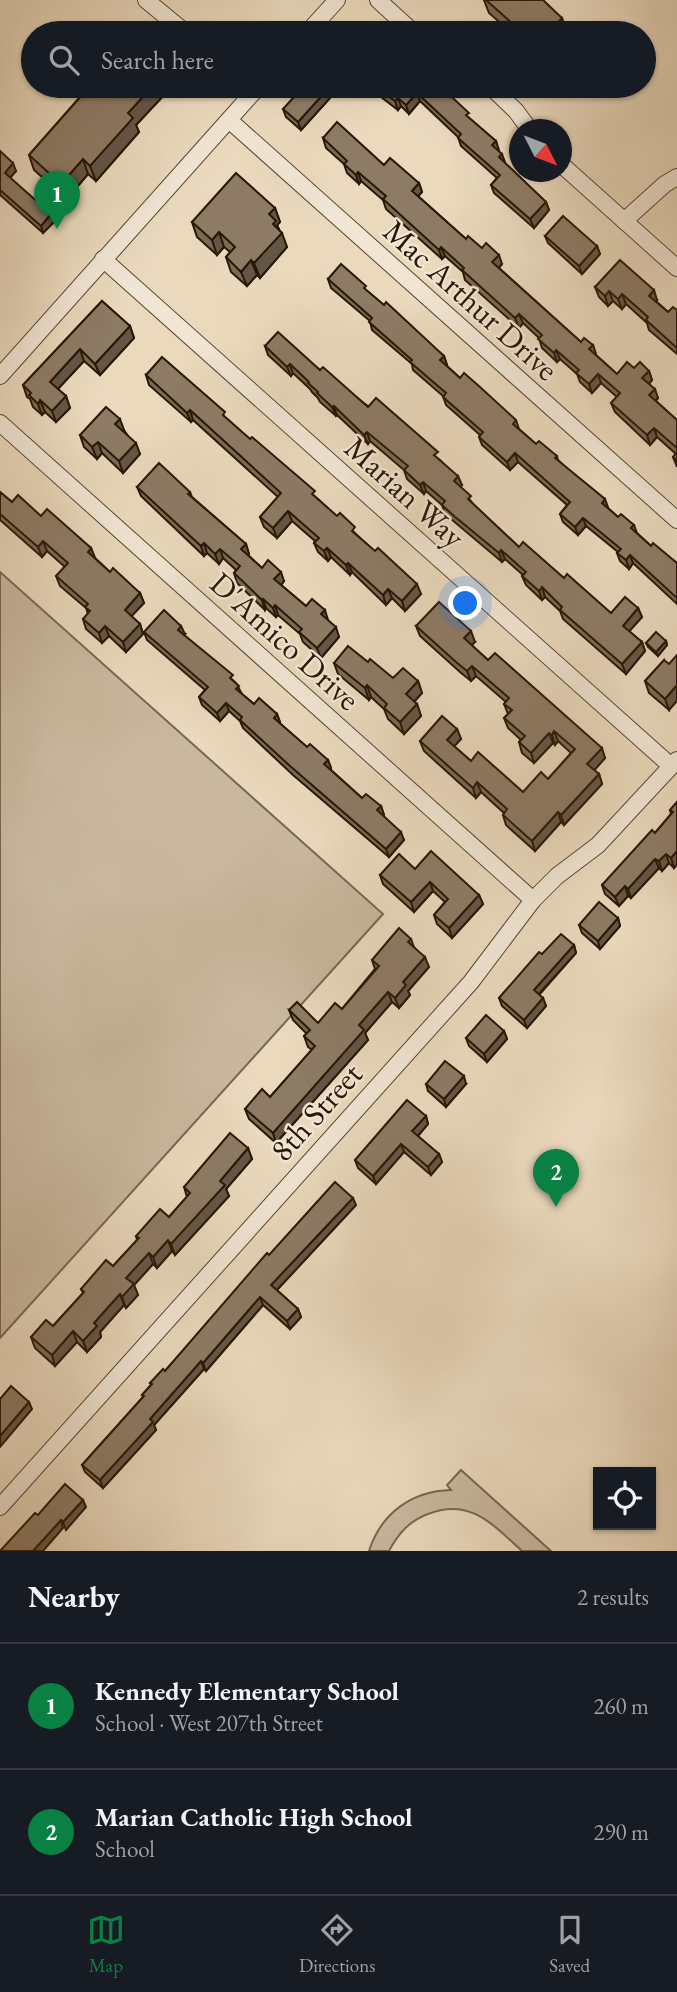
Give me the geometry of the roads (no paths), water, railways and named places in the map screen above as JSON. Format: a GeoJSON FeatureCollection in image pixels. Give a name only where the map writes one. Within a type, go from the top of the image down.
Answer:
{"type":"FeatureCollection","features":[{"type":"Feature","properties":{"kind":"street"},"geometry":{"type":"LineString","coordinates":[[146,0],[171,21]]}},
{"type":"Feature","properties":{"kind":"street"},"geometry":{"type":"LineString","coordinates":[[318,21],[337,0]]}},
{"type":"Feature","properties":{"kind":"street"},"geometry":{"type":"LineString","coordinates":[[377,0],[401,21]]}},
{"type":"Feature","properties":{"kind":"street"},"geometry":{"type":"LineString","coordinates":[[0,376],[246,98]]}},
{"type":"Feature","properties":{"kind":"street"},"geometry":{"type":"LineString","coordinates":[[502,98],[522,119]]}},
{"type":"Feature","properties":{"kind":"street","name":"Mac Arthur Drive"},"geometry":{"type":"LineString","coordinates":[[229,120],[677,520]]}},
{"type":"Feature","properties":{"kind":"street"},"geometry":{"type":"LineString","coordinates":[[572,174],[677,268]]}},
{"type":"Feature","properties":{"kind":"street"},"geometry":{"type":"LineString","coordinates":[[624,221],[677,177]]}},
{"type":"Feature","properties":{"kind":"street","name":"Marian Way"},"geometry":{"type":"LineString","coordinates":[[103,259],[674,763]]}},
{"type":"Feature","properties":{"kind":"street","name":"D'Amico Drive"},"geometry":{"type":"LineString","coordinates":[[0,423],[533,900]]}},
{"type":"Feature","properties":{"kind":"street","name":"8th Street"},"geometry":{"type":"LineString","coordinates":[[0,1507],[471,982],[533,900],[557,876],[598,845],[674,763]]}},
{"type":"Feature","properties":{"kind":"place","name":"Kennedy Elementary School"},"geometry":{"type":"Point","coordinates":[57,229]}},
{"type":"Feature","properties":{"kind":"place","name":"Marian Catholic High School"},"geometry":{"type":"Point","coordinates":[556,1207]}}]}
